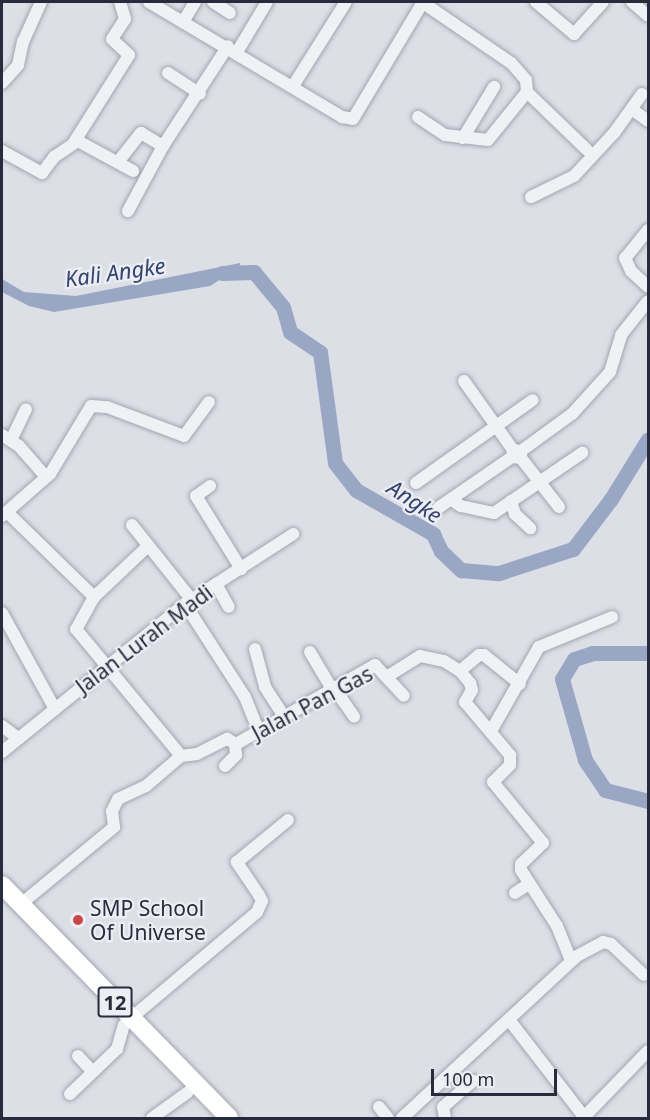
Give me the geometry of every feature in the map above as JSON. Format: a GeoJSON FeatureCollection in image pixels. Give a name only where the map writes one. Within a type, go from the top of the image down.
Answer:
{"type":"FeatureCollection","features":[{"type":"Feature","properties":{"kind":"highway","name":"12"},"geometry":{"type":"LineString","coordinates":[[2,885],[213,1119]]}},
{"type":"Feature","properties":{"kind":"highway","name":"12"},"geometry":{"type":"LineString","coordinates":[[2,899],[229,1119]]}},
{"type":"Feature","properties":{"kind":"street"},"geometry":{"type":"LineString","coordinates":[[2,83],[18,65],[23,42],[41,2]]}},
{"type":"Feature","properties":{"kind":"street"},"geometry":{"type":"LineString","coordinates":[[2,151],[42,173],[76,140],[129,55],[112,39],[125,19],[120,2]]}},
{"type":"Feature","properties":{"kind":"street"},"geometry":{"type":"LineString","coordinates":[[149,2],[233,49],[342,117],[354,119],[423,2],[511,63],[526,80],[526,92],[494,137],[479,141],[445,135],[418,117]]}},
{"type":"Feature","properties":{"kind":"street"},"geometry":{"type":"LineString","coordinates":[[183,22],[195,2]]}},
{"type":"Feature","properties":{"kind":"street"},"geometry":{"type":"LineString","coordinates":[[213,2],[230,13]]}},
{"type":"Feature","properties":{"kind":"street"},"geometry":{"type":"LineString","coordinates":[[129,211],[163,146],[267,2]]}},
{"type":"Feature","properties":{"kind":"street"},"geometry":{"type":"LineString","coordinates":[[293,86],[346,2]]}},
{"type":"Feature","properties":{"kind":"street"},"geometry":{"type":"LineString","coordinates":[[537,2],[574,34],[603,2]]}},
{"type":"Feature","properties":{"kind":"street"},"geometry":{"type":"LineString","coordinates":[[632,2],[648,16]]}},
{"type":"Feature","properties":{"kind":"street"},"geometry":{"type":"LineString","coordinates":[[168,73],[200,94]]}},
{"type":"Feature","properties":{"kind":"street"},"geometry":{"type":"LineString","coordinates":[[463,138],[494,87]]}},
{"type":"Feature","properties":{"kind":"street"},"geometry":{"type":"LineString","coordinates":[[526,92],[587,150]]}},
{"type":"Feature","properties":{"kind":"street"},"geometry":{"type":"LineString","coordinates":[[531,197],[574,176],[633,110],[642,94]]}},
{"type":"Feature","properties":{"kind":"street"},"geometry":{"type":"LineString","coordinates":[[633,110],[648,121]]}},
{"type":"Feature","properties":{"kind":"street"},"geometry":{"type":"LineString","coordinates":[[118,162],[141,133],[163,146]]}},
{"type":"Feature","properties":{"kind":"street"},"geometry":{"type":"LineString","coordinates":[[76,140],[133,171]]}},
{"type":"Feature","properties":{"kind":"street"},"geometry":{"type":"LineString","coordinates":[[647,235],[626,258],[631,271],[648,287]]}},
{"type":"Feature","properties":{"kind":"street"},"geometry":{"type":"LineString","coordinates":[[438,508],[573,414],[610,372],[623,330],[648,302]]}},
{"type":"Feature","properties":{"kind":"street"},"geometry":{"type":"LineString","coordinates":[[464,381],[494,426],[559,507]]}},
{"type":"Feature","properties":{"kind":"street"},"geometry":{"type":"LineString","coordinates":[[416,483],[533,400]]}},
{"type":"Feature","properties":{"kind":"street"},"geometry":{"type":"LineString","coordinates":[[94,597],[4,514],[46,477],[91,406],[107,407],[184,436],[209,402]]}},
{"type":"Feature","properties":{"kind":"street"},"geometry":{"type":"LineString","coordinates":[[26,409],[7,437],[46,477]]}},
{"type":"Feature","properties":{"kind":"street"},"geometry":{"type":"LineString","coordinates":[[494,513],[582,453]]}},
{"type":"Feature","properties":{"kind":"street"},"geometry":{"type":"LineString","coordinates":[[210,486],[196,496],[241,569]]}},
{"type":"Feature","properties":{"kind":"street"},"geometry":{"type":"LineString","coordinates":[[452,500],[461,506],[494,513],[515,514]]}},
{"type":"Feature","properties":{"kind":"street"},"geometry":{"type":"LineString","coordinates":[[511,501],[515,514],[530,528]]}},
{"type":"Feature","properties":{"kind":"street"},"geometry":{"type":"LineString","coordinates":[[132,525],[188,601],[245,697],[258,730]]}},
{"type":"Feature","properties":{"kind":"street","name":"Jalan Lurah Madi"},"geometry":{"type":"LineString","coordinates":[[2,752],[106,664],[133,651],[188,601],[293,534]]}},
{"type":"Feature","properties":{"kind":"street"},"geometry":{"type":"LineString","coordinates":[[148,546],[94,597],[76,629],[181,756]]}},
{"type":"Feature","properties":{"kind":"street"},"geometry":{"type":"LineString","coordinates":[[216,584],[228,607]]}},
{"type":"Feature","properties":{"kind":"street"},"geometry":{"type":"LineString","coordinates":[[2,614],[55,709]]}},
{"type":"Feature","properties":{"kind":"street"},"geometry":{"type":"LineString","coordinates":[[491,731],[520,684],[539,647],[612,617]]}},
{"type":"Feature","properties":{"kind":"street"},"geometry":{"type":"LineString","coordinates":[[255,649],[265,687],[283,716]]}},
{"type":"Feature","properties":{"kind":"street"},"geometry":{"type":"LineString","coordinates":[[310,652],[354,717]]}},
{"type":"Feature","properties":{"kind":"street"},"geometry":{"type":"LineString","coordinates":[[520,684],[484,655],[479,655],[460,671],[472,688],[465,702],[491,731],[511,760],[493,782],[543,843],[521,864],[529,884],[557,926],[571,960]]}},
{"type":"Feature","properties":{"kind":"street","name":"Jalan Pan Gas"},"geometry":{"type":"LineString","coordinates":[[388,676],[420,656],[460,671]]}},
{"type":"Feature","properties":{"kind":"street","name":"Jalan Pan Gas"},"geometry":{"type":"LineString","coordinates":[[21,904],[114,827],[112,811],[118,799],[146,786],[181,756],[197,754],[228,739],[235,744],[375,665],[388,676],[404,696]]}},
{"type":"Feature","properties":{"kind":"street"},"geometry":{"type":"LineString","coordinates":[[2,726],[19,739]]}},
{"type":"Feature","properties":{"kind":"street"},"geometry":{"type":"LineString","coordinates":[[225,766],[236,755],[235,744]]}},
{"type":"Feature","properties":{"kind":"street"},"geometry":{"type":"LineString","coordinates":[[70,1094],[117,1049],[127,1022],[256,912],[262,901],[260,895],[237,862],[288,820]]}},
{"type":"Feature","properties":{"kind":"street"},"geometry":{"type":"LineString","coordinates":[[515,893],[529,884]]}},
{"type":"Feature","properties":{"kind":"street"},"geometry":{"type":"LineString","coordinates":[[402,1119],[510,1021],[571,960],[603,942],[611,944],[644,975]]}},
{"type":"Feature","properties":{"kind":"street"},"geometry":{"type":"LineString","coordinates":[[510,1021],[585,1118],[648,1051]]}},
{"type":"Feature","properties":{"kind":"street"},"geometry":{"type":"LineString","coordinates":[[78,1056],[92,1071]]}},
{"type":"Feature","properties":{"kind":"street"},"geometry":{"type":"LineString","coordinates":[[445,1119],[443,1107],[473,1081]]}},
{"type":"Feature","properties":{"kind":"street"},"geometry":{"type":"LineString","coordinates":[[152,1119],[188,1092]]}},
{"type":"Feature","properties":{"kind":"street"},"geometry":{"type":"LineString","coordinates":[[379,1107],[388,1119]]}},
{"type":"Feature","properties":{"kind":"water"},"geometry":{"type":"Polygon","coordinates":[[[240,263],[241,275],[226,276],[210,286],[54,312],[29,306],[2,292],[2,279],[24,292],[76,296],[240,263]]]}},
{"type":"Feature","properties":{"kind":"waterway","name":"Angke"},"geometry":{"type":"LineString","coordinates":[[222,273],[254,272],[283,307],[290,332],[320,352],[335,463],[356,490],[433,534],[441,551],[461,570],[499,573],[573,549],[611,499],[648,439]]}},
{"type":"Feature","properties":{"kind":"waterway","name":"Angke"},"geometry":{"type":"LineString","coordinates":[[648,653],[593,653],[574,659],[562,679],[585,760],[605,790],[648,801]]}},
{"type":"Feature","properties":{"kind":"place","name":"SMP School Of Universe"},"geometry":{"type":"Point","coordinates":[78,920]}},
{"type":"Feature","properties":{"kind":"water label","name":"Kali Angke"},"geometry":{"type":"Point","coordinates":[115,272]}}]}
